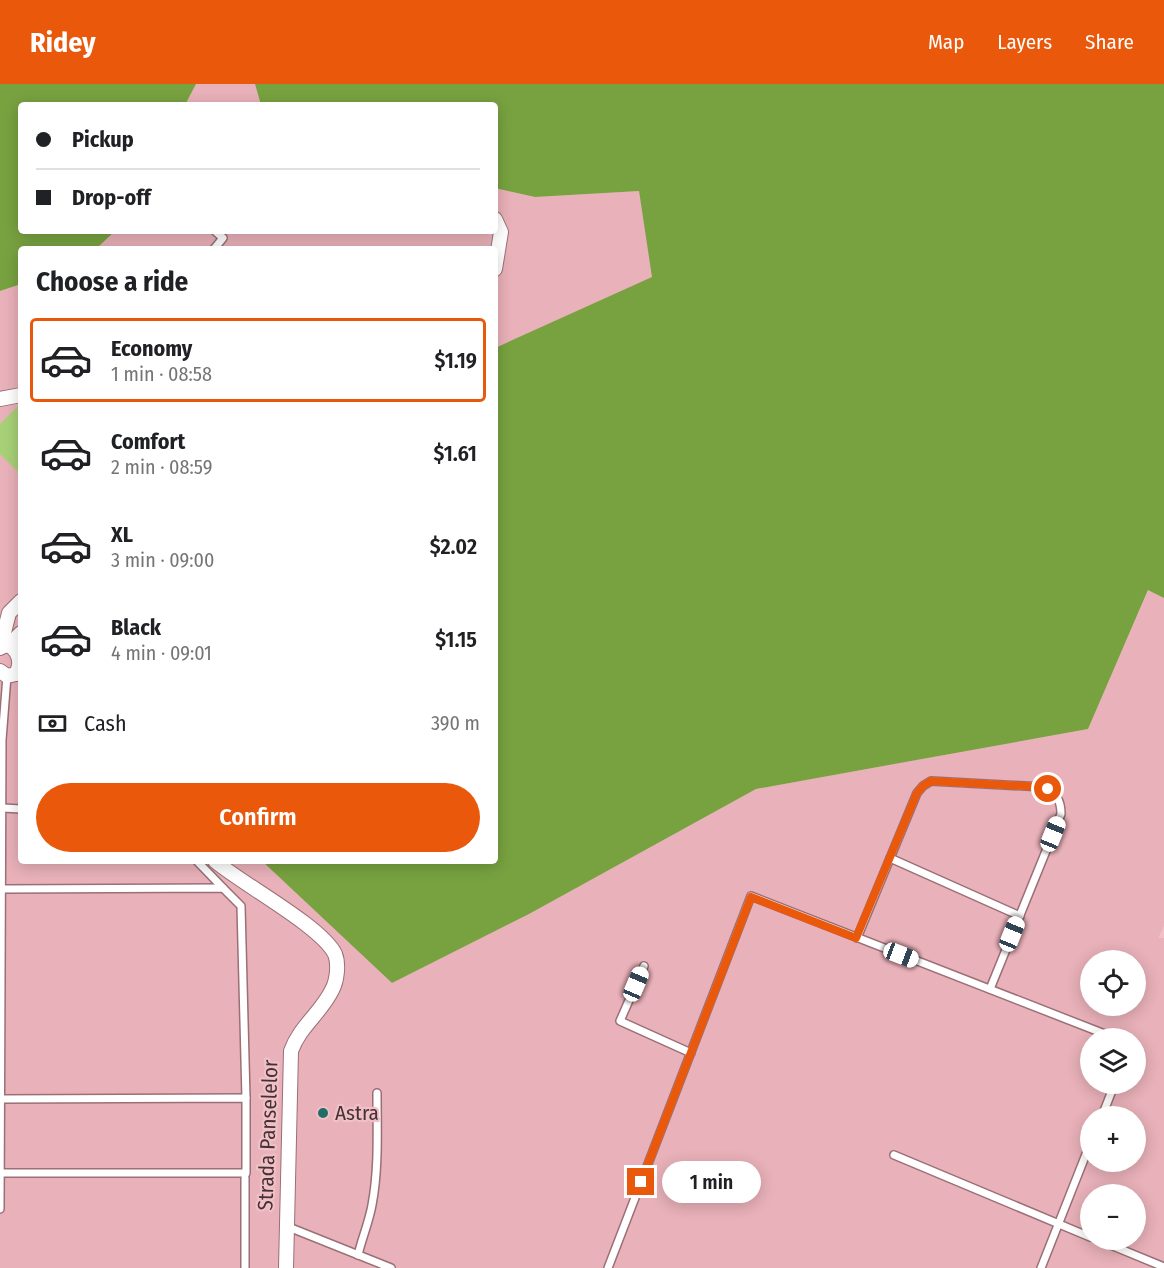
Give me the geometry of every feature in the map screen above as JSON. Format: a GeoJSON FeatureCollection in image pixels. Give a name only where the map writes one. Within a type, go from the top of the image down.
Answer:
{"type":"FeatureCollection","features":[{"type":"Feature","properties":{"kind":"street"},"geometry":{"type":"LineString","coordinates":[[498,226],[501,232],[498,250]]}},
{"type":"Feature","properties":{"kind":"street"},"geometry":{"type":"LineString","coordinates":[[0,399],[18,395]]}},
{"type":"Feature","properties":{"kind":"street"},"geometry":{"type":"LineString","coordinates":[[3,647],[9,613],[18,604]]}},
{"type":"Feature","properties":{"kind":"street"},"geometry":{"type":"LineString","coordinates":[[3,647],[18,635]]}},
{"type":"Feature","properties":{"kind":"street"},"geometry":{"type":"LineString","coordinates":[[3,647],[15,650],[18,656]]}},
{"type":"Feature","properties":{"kind":"street","name":"Strada Panselelor"},"geometry":{"type":"LineString","coordinates":[[219,864],[307,926],[336,955],[337,971],[333,989],[296,1037],[291,1051],[286,1268]]}},
{"type":"Feature","properties":{"kind":"lane"},"geometry":{"type":"LineString","coordinates":[[216,246],[223,238],[218,234]]}},
{"type":"Feature","properties":{"kind":"lane"},"geometry":{"type":"LineString","coordinates":[[0,1209],[3,890],[1,723],[11,675]]}},
{"type":"Feature","properties":{"kind":"lane"},"geometry":{"type":"LineString","coordinates":[[856,938],[917,793],[923,786],[931,781],[1043,787],[1059,801],[1061,814],[990,989]]}},
{"type":"Feature","properties":{"kind":"lane"},"geometry":{"type":"LineString","coordinates":[[3,808],[18,809]]}},
{"type":"Feature","properties":{"kind":"lane"},"geometry":{"type":"LineString","coordinates":[[890,858],[1020,916]]}},
{"type":"Feature","properties":{"kind":"lane"},"geometry":{"type":"LineString","coordinates":[[1,1173],[246,1173],[241,906],[200,864]]}},
{"type":"Feature","properties":{"kind":"lane"},"geometry":{"type":"LineString","coordinates":[[3,890],[223,888]]}},
{"type":"Feature","properties":{"kind":"lane"},"geometry":{"type":"LineString","coordinates":[[608,1268],[751,897],[1089,1028]]}},
{"type":"Feature","properties":{"kind":"lane"},"geometry":{"type":"LineString","coordinates":[[644,966],[620,1021],[691,1053]]}},
{"type":"Feature","properties":{"kind":"lane"},"geometry":{"type":"LineString","coordinates":[[358,1255],[372,1206],[375,1186],[377,1093]]}},
{"type":"Feature","properties":{"kind":"lane"},"geometry":{"type":"LineString","coordinates":[[1,1099],[246,1098]]}},
{"type":"Feature","properties":{"kind":"lane"},"geometry":{"type":"LineString","coordinates":[[894,1155],[1080,1233]]}},
{"type":"Feature","properties":{"kind":"lane"},"geometry":{"type":"LineString","coordinates":[[1041,1268],[1080,1170]]}},
{"type":"Feature","properties":{"kind":"lane"},"geometry":{"type":"LineString","coordinates":[[245,1178],[245,1268]]}},
{"type":"Feature","properties":{"kind":"lane"},"geometry":{"type":"LineString","coordinates":[[286,1226],[391,1268]]}},
{"type":"Feature","properties":{"kind":"lane"},"geometry":{"type":"LineString","coordinates":[[1123,1250],[1164,1267]]}},
{"type":"Feature","properties":{"kind":"shaded area"},"geometry":{"type":"Polygon","coordinates":[[[196,84],[255,84],[260,102],[187,102],[196,84]]]}},
{"type":"Feature","properties":{"kind":"shaded area"},"geometry":{"type":"Polygon","coordinates":[[[498,189],[535,197],[639,191],[653,277],[498,347],[498,246],[99,246],[112,234],[498,234],[498,189]]]}},
{"type":"Feature","properties":{"kind":"shaded area"},"geometry":{"type":"Polygon","coordinates":[[[18,285],[18,864],[265,864],[392,983],[529,914],[756,789],[1088,729],[1149,589],[1164,598],[1164,926],[1158,938],[1164,938],[1164,1268],[0,1268],[0,291],[18,285]]]}},
{"type":"Feature","properties":{"kind":"green space"},"geometry":{"type":"Polygon","coordinates":[[[0,84],[196,84],[187,102],[18,102],[18,234],[112,234],[99,246],[18,246],[18,285],[0,291],[0,84]]]}},
{"type":"Feature","properties":{"kind":"green space"},"geometry":{"type":"Polygon","coordinates":[[[255,84],[1164,84],[1164,598],[1148,590],[1088,729],[756,789],[529,914],[392,983],[265,864],[498,864],[498,347],[652,277],[639,191],[535,197],[498,189],[498,102],[260,102],[255,84]]]}},
{"type":"Feature","properties":{"kind":"green space"},"geometry":{"type":"Polygon","coordinates":[[[18,406],[18,472],[0,454],[0,424],[18,406]]]}},
{"type":"Feature","properties":{"kind":"place","name":"Astra"},"geometry":{"type":"Point","coordinates":[323,1113]}},
{"type":"Feature","properties":{"kind":"route"},"geometry":{"type":"LineString","coordinates":[[641,1182],[751,897],[856,938],[917,793],[923,786],[931,781],[1048,789]]}}]}
